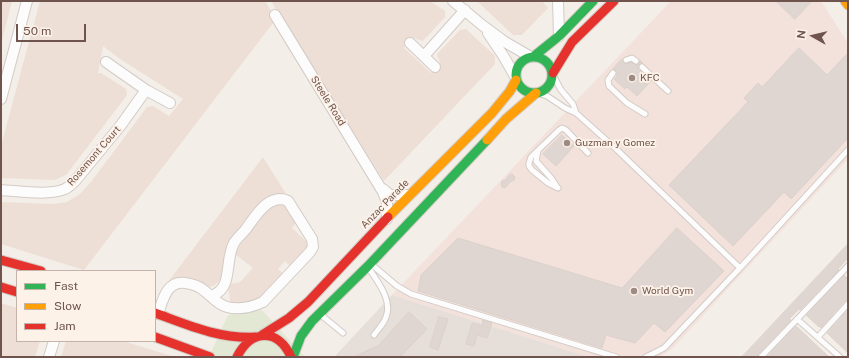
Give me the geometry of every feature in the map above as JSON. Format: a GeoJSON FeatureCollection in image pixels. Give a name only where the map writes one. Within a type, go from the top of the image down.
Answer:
{"type":"FeatureCollection","features":[{"type":"Feature","properties":{"kind":"main road"},"geometry":{"type":"LineString","coordinates":[[532,57],[559,36],[592,1]]}},
{"type":"Feature","properties":{"kind":"main road"},"geometry":{"type":"LineString","coordinates":[[553,74],[551,66],[546,60],[539,57],[532,57],[523,60],[520,64],[516,72],[516,79],[523,90],[536,93],[543,92],[551,83],[553,74],[565,51],[572,42],[614,1]]}},
{"type":"Feature","properties":{"kind":"main road"},"geometry":{"type":"LineString","coordinates":[[845,1],[848,4]]}},
{"type":"Feature","properties":{"kind":"main road","name":"Anzac Parade"},"geometry":{"type":"LineString","coordinates":[[237,357],[244,344],[289,318],[301,308],[409,195],[502,103],[512,90],[516,79]]}},
{"type":"Feature","properties":{"kind":"main road"},"geometry":{"type":"LineString","coordinates":[[292,357],[304,332],[319,314],[369,265],[506,118],[536,93]]}},
{"type":"Feature","properties":{"kind":"main road"},"geometry":{"type":"LineString","coordinates":[[1,260],[37,270]]}},
{"type":"Feature","properties":{"kind":"main road"},"geometry":{"type":"LineString","coordinates":[[1,287],[16,292]]}},
{"type":"Feature","properties":{"kind":"main road"},"geometry":{"type":"LineString","coordinates":[[157,314],[215,334],[241,338],[272,336],[280,340],[286,346],[292,357]]}},
{"type":"Feature","properties":{"kind":"main road"},"geometry":{"type":"LineString","coordinates":[[156,337],[210,357]]}},
{"type":"Feature","properties":{"kind":"street"},"geometry":{"type":"LineString","coordinates":[[1,99],[27,1]]}},
{"type":"Feature","properties":{"kind":"street"},"geometry":{"type":"LineString","coordinates":[[453,1],[508,44],[532,57]]}},
{"type":"Feature","properties":{"kind":"street"},"geometry":{"type":"LineString","coordinates":[[558,1],[559,36]]}},
{"type":"Feature","properties":{"kind":"street"},"geometry":{"type":"LineString","coordinates":[[424,56],[464,10]]}},
{"type":"Feature","properties":{"kind":"street","name":"Steele Road"},"geometry":{"type":"LineString","coordinates":[[275,15],[385,195],[387,202],[387,219]]}},
{"type":"Feature","properties":{"kind":"street"},"geometry":{"type":"LineString","coordinates":[[482,25],[504,57],[516,79]]}},
{"type":"Feature","properties":{"kind":"street"},"geometry":{"type":"LineString","coordinates":[[410,43],[435,67]]}},
{"type":"Feature","properties":{"kind":"street"},"geometry":{"type":"LineString","coordinates":[[106,62],[146,90],[170,103]]}},
{"type":"Feature","properties":{"kind":"street","name":"Rosemont Court"},"geometry":{"type":"LineString","coordinates":[[1,190],[55,192],[66,189],[75,181],[121,125],[146,90]]}},
{"type":"Feature","properties":{"kind":"street","name":"Steele Road"},"geometry":{"type":"LineString","coordinates":[[380,186],[390,195],[409,195]]}},
{"type":"Feature","properties":{"kind":"street"},"geometry":{"type":"LineString","coordinates":[[157,314],[169,288],[174,284],[181,283],[197,285],[211,296],[218,304],[226,307],[238,308],[255,306],[263,302],[313,247],[312,238],[288,201],[284,199],[276,200],[261,209],[234,243],[230,254],[226,282],[222,290],[218,294],[211,296]]}},
{"type":"Feature","properties":{"kind":"street"},"geometry":{"type":"LineString","coordinates":[[49,357],[54,342]]}},
{"type":"Feature","properties":{"kind":"lane"},"geometry":{"type":"LineString","coordinates":[[626,60],[632,58],[636,61]]}},
{"type":"Feature","properties":{"kind":"lane"},"geometry":{"type":"LineString","coordinates":[[642,67],[668,91]]}},
{"type":"Feature","properties":{"kind":"lane"},"geometry":{"type":"LineString","coordinates":[[614,73],[608,80],[609,86],[627,103],[645,114]]}},
{"type":"Feature","properties":{"kind":"lane"},"geometry":{"type":"LineString","coordinates":[[553,74],[561,90],[573,104],[576,113]]}},
{"type":"Feature","properties":{"kind":"lane"},"geometry":{"type":"LineString","coordinates":[[536,93],[550,97],[565,108],[576,113],[614,147],[740,268]]}},
{"type":"Feature","properties":{"kind":"lane"},"geometry":{"type":"LineString","coordinates":[[538,151],[536,161],[558,188],[548,184],[532,170],[529,166],[531,157],[559,130],[564,128],[588,153]]}},
{"type":"Feature","properties":{"kind":"lane"},"geometry":{"type":"LineString","coordinates":[[646,357],[664,348],[740,268],[848,150]]}},
{"type":"Feature","properties":{"kind":"lane"},"geometry":{"type":"LineString","coordinates":[[369,265],[384,293],[388,308],[384,322],[374,335]]}},
{"type":"Feature","properties":{"kind":"lane"},"geometry":{"type":"LineString","coordinates":[[369,265],[397,286],[411,294],[616,357]]}},
{"type":"Feature","properties":{"kind":"lane"},"geometry":{"type":"LineString","coordinates":[[761,357],[797,318],[847,269]]}},
{"type":"Feature","properties":{"kind":"lane"},"geometry":{"type":"LineString","coordinates":[[818,337],[848,304]]}},
{"type":"Feature","properties":{"kind":"lane"},"geometry":{"type":"LineString","coordinates":[[319,314],[344,333]]}},
{"type":"Feature","properties":{"kind":"lane"},"geometry":{"type":"LineString","coordinates":[[797,318],[840,357]]}},
{"type":"Feature","properties":{"kind":"shaded area"},"geometry":{"type":"Polygon","coordinates":[[[1,1],[12,1],[1,44],[1,1]]]}},
{"type":"Feature","properties":{"kind":"shaded area"},"geometry":{"type":"Polygon","coordinates":[[[40,1],[265,1],[276,19],[84,270],[1,244],[1,202],[52,204],[67,202],[80,194],[91,182],[147,107],[153,106],[169,116],[183,99],[120,59],[103,46],[98,73],[101,73],[126,89],[127,95],[70,170],[66,175],[55,180],[1,178],[1,146],[40,1]]]}},
{"type":"Feature","properties":{"kind":"shaded area"},"geometry":{"type":"Polygon","coordinates":[[[271,1],[430,1],[445,11],[445,17],[423,41],[413,38],[404,48],[431,73],[440,63],[437,54],[460,30],[466,29],[495,56],[495,64],[384,181],[271,1]]]}},
{"type":"Feature","properties":{"kind":"shaded area"},"geometry":{"type":"Polygon","coordinates":[[[477,1],[542,1],[548,8],[522,35],[513,35],[477,1]]]}},
{"type":"Feature","properties":{"kind":"shaded area"},"geometry":{"type":"Polygon","coordinates":[[[671,1],[821,1],[848,43],[848,159],[673,348],[660,357],[589,357],[392,295],[671,1]]]}},
{"type":"Feature","properties":{"kind":"shaded area"},"geometry":{"type":"Polygon","coordinates":[[[263,157],[288,197],[279,194],[257,206],[234,234],[228,245],[225,253],[223,272],[220,280],[215,285],[210,287],[202,283],[170,284],[168,282],[263,157]]]}},
{"type":"Feature","properties":{"kind":"shaded area"},"geometry":{"type":"Polygon","coordinates":[[[282,203],[289,208],[297,221],[292,228],[309,244],[307,252],[291,267],[285,261],[278,269],[284,274],[253,304],[231,305],[228,287],[230,284],[240,282],[253,268],[235,254],[241,243],[265,212],[275,205],[282,203]]]}},
{"type":"Feature","properties":{"kind":"shaded area"},"geometry":{"type":"Polygon","coordinates":[[[392,295],[589,357],[334,357],[392,295]]]}},
{"type":"Feature","properties":{"kind":"shaded area"},"geometry":{"type":"Polygon","coordinates":[[[1,303],[16,308],[16,342],[40,342],[35,357],[1,357],[1,303]]]}},
{"type":"Feature","properties":{"kind":"shaded area"},"geometry":{"type":"Polygon","coordinates":[[[66,342],[126,342],[175,357],[61,357],[66,342]]]}},
{"type":"Feature","properties":{"kind":"green space"},"geometry":{"type":"Polygon","coordinates":[[[262,310],[305,357],[209,357],[228,315],[262,310]]]}},
{"type":"Feature","properties":{"kind":"building"},"geometry":{"type":"Polygon","coordinates":[[[776,1],[812,1],[795,19],[776,1]]]}},
{"type":"Feature","properties":{"kind":"building"},"geometry":{"type":"Polygon","coordinates":[[[799,48],[827,75],[848,53],[848,138],[791,199],[784,192],[733,246],[669,185],[748,102],[744,98],[758,83],[762,87],[799,48]]]}},
{"type":"Feature","properties":{"kind":"building","name":"KFC"},"geometry":{"type":"Polygon","coordinates":[[[622,59],[625,64],[631,62],[636,65],[639,64],[640,60],[643,63],[639,65],[638,69],[651,81],[637,96],[627,87],[625,89],[614,79],[617,76],[617,73],[616,70],[613,69],[622,59]]]}},
{"type":"Feature","properties":{"kind":"building"},"geometry":{"type":"Polygon","coordinates":[[[562,135],[574,146],[556,166],[543,154],[562,135]]]}},
{"type":"Feature","properties":{"kind":"building"},"geometry":{"type":"Polygon","coordinates":[[[512,174],[515,177],[514,180],[505,188],[502,187],[502,181],[506,180],[508,176],[512,174]]]}},
{"type":"Feature","properties":{"kind":"building"},"geometry":{"type":"Polygon","coordinates":[[[677,228],[724,271],[665,332],[654,323],[635,343],[606,335],[602,348],[418,291],[421,275],[458,238],[622,288],[677,228]]]}},
{"type":"Feature","properties":{"kind":"building"},"geometry":{"type":"Polygon","coordinates":[[[848,244],[848,258],[838,269],[839,270],[800,310],[799,309],[789,319],[791,320],[758,354],[757,357],[742,357],[848,244]]]}},
{"type":"Feature","properties":{"kind":"building"},"geometry":{"type":"Polygon","coordinates":[[[844,275],[848,279],[848,300],[845,301],[821,328],[806,315],[844,275]]]}},
{"type":"Feature","properties":{"kind":"building"},"geometry":{"type":"Polygon","coordinates":[[[848,310],[848,353],[827,333],[848,310]]]}},
{"type":"Feature","properties":{"kind":"building"},"geometry":{"type":"Polygon","coordinates":[[[409,312],[427,329],[400,357],[354,357],[379,345],[409,312]]]}},
{"type":"Feature","properties":{"kind":"building"},"geometry":{"type":"Polygon","coordinates":[[[439,317],[448,319],[438,350],[430,347],[439,317]]]}},
{"type":"Feature","properties":{"kind":"building"},"geometry":{"type":"Polygon","coordinates":[[[483,320],[492,323],[487,338],[477,335],[474,346],[466,344],[472,323],[482,326],[483,320]]]}},
{"type":"Feature","properties":{"kind":"building"},"geometry":{"type":"Polygon","coordinates":[[[796,326],[829,357],[767,357],[796,326]]]}},
{"type":"Feature","properties":{"kind":"traffic: fast"},"geometry":{"type":"LineString","coordinates":[[533,57],[559,36],[593,1]]}},
{"type":"Feature","properties":{"kind":"traffic: fast"},"geometry":{"type":"LineString","coordinates":[[538,57],[547,62],[551,68],[552,75],[551,82],[547,88],[538,93],[530,93],[521,88],[517,82],[516,71],[521,62],[527,58],[538,57]]}},
{"type":"Feature","properties":{"kind":"traffic: fast"},"geometry":{"type":"LineString","coordinates":[[293,357],[301,336],[312,321],[368,266],[487,140]]}},
{"type":"Feature","properties":{"kind":"traffic: slow"},"geometry":{"type":"LineString","coordinates":[[845,1],[848,5]]}},
{"type":"Feature","properties":{"kind":"traffic: slow"},"geometry":{"type":"LineString","coordinates":[[388,217],[492,113],[510,91],[516,80]]}},
{"type":"Feature","properties":{"kind":"traffic: slow"},"geometry":{"type":"LineString","coordinates":[[487,140],[506,119],[536,93]]}},
{"type":"Feature","properties":{"kind":"traffic: jam"},"geometry":{"type":"LineString","coordinates":[[553,73],[572,42],[614,1]]}},
{"type":"Feature","properties":{"kind":"traffic: jam"},"geometry":{"type":"LineString","coordinates":[[262,335],[289,318],[308,302],[388,217]]}},
{"type":"Feature","properties":{"kind":"traffic: jam"},"geometry":{"type":"LineString","coordinates":[[1,260],[37,270]]}},
{"type":"Feature","properties":{"kind":"traffic: jam"},"geometry":{"type":"LineString","coordinates":[[1,287],[16,292]]}},
{"type":"Feature","properties":{"kind":"traffic: jam"},"geometry":{"type":"LineString","coordinates":[[156,313],[216,333],[229,336],[255,337]]}},
{"type":"Feature","properties":{"kind":"traffic: jam"},"geometry":{"type":"LineString","coordinates":[[237,357],[250,341],[257,337],[264,336],[272,337],[279,341],[286,348],[291,357]]}},
{"type":"Feature","properties":{"kind":"traffic: jam"},"geometry":{"type":"LineString","coordinates":[[156,337],[210,357]]}},
{"type":"Feature","properties":{"kind":"place","name":"KFC"},"geometry":{"type":"Point","coordinates":[632,78]}},
{"type":"Feature","properties":{"kind":"place","name":"Guzman y Gomez"},"geometry":{"type":"Point","coordinates":[567,143]}},
{"type":"Feature","properties":{"kind":"place","name":"World Gym"},"geometry":{"type":"Point","coordinates":[634,291]}}]}
